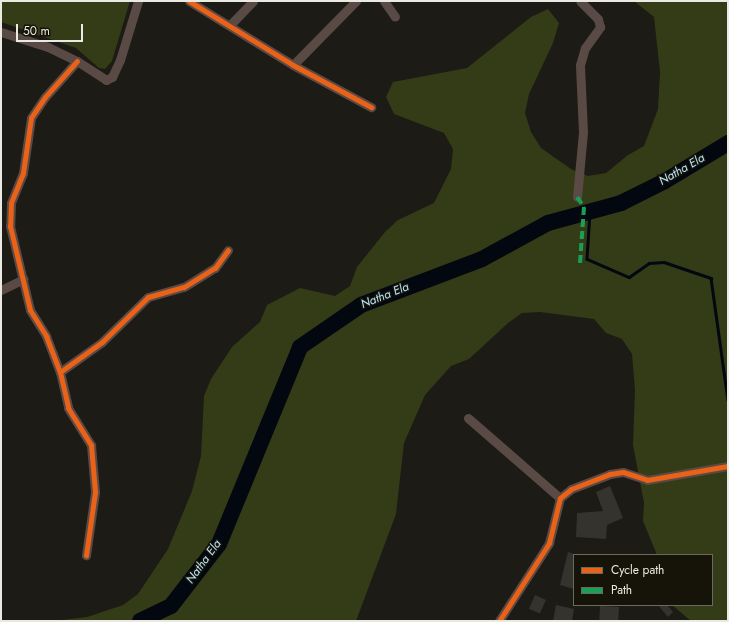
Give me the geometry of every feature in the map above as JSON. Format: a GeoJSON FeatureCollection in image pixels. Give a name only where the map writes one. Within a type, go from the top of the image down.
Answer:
{"type":"FeatureCollection","features":[{"type":"Feature","properties":{"kind":"street"},"geometry":{"type":"LineString","coordinates":[[1,32],[48,47],[77,61],[106,80],[112,78],[120,60],[138,1]]}},
{"type":"Feature","properties":{"kind":"street"},"geometry":{"type":"LineString","coordinates":[[189,1],[293,65],[371,107]]}},
{"type":"Feature","properties":{"kind":"street"},"geometry":{"type":"LineString","coordinates":[[230,25],[253,1]]}},
{"type":"Feature","properties":{"kind":"street"},"geometry":{"type":"LineString","coordinates":[[293,65],[356,1]]}},
{"type":"Feature","properties":{"kind":"street"},"geometry":{"type":"LineString","coordinates":[[384,1],[395,17]]}},
{"type":"Feature","properties":{"kind":"street"},"geometry":{"type":"LineString","coordinates":[[576,197],[582,132],[580,65],[585,48],[600,27],[598,19],[580,1]]}},
{"type":"Feature","properties":{"kind":"street"},"geometry":{"type":"LineString","coordinates":[[77,61],[45,96],[31,118],[23,173],[11,203],[10,226],[24,279],[30,310],[46,336],[60,372],[68,408],[91,445],[95,492],[86,555]]}},
{"type":"Feature","properties":{"kind":"street"},"geometry":{"type":"LineString","coordinates":[[60,372],[102,342],[148,297],[184,287],[215,268],[228,250]]}},
{"type":"Feature","properties":{"kind":"street"},"geometry":{"type":"LineString","coordinates":[[1,290],[24,279]]}},
{"type":"Feature","properties":{"kind":"street"},"geometry":{"type":"LineString","coordinates":[[468,418],[560,498]]}},
{"type":"Feature","properties":{"kind":"street"},"geometry":{"type":"LineString","coordinates":[[499,621],[550,543],[560,498],[572,489],[610,474],[623,472],[647,480],[725,467]]}},
{"type":"Feature","properties":{"kind":"green space"},"geometry":{"type":"Polygon","coordinates":[[[1,1],[130,1],[112,61],[105,69],[99,68],[76,48],[1,22],[1,1]]]}},
{"type":"Feature","properties":{"kind":"green space"},"geometry":{"type":"Polygon","coordinates":[[[634,1],[728,1],[728,621],[691,621],[673,606],[713,606],[713,554],[657,554],[643,521],[644,503],[633,445],[635,390],[632,354],[622,339],[606,333],[594,319],[540,312],[522,313],[508,323],[469,359],[451,366],[425,395],[404,443],[396,514],[356,621],[54,621],[87,617],[123,605],[138,594],[168,549],[192,491],[201,456],[204,396],[211,379],[232,347],[260,322],[267,305],[300,288],[335,296],[350,286],[357,267],[385,232],[398,220],[434,203],[451,169],[453,149],[444,133],[394,114],[386,97],[393,82],[467,68],[531,17],[548,9],[559,23],[553,43],[529,94],[525,113],[531,132],[541,148],[571,169],[588,176],[606,173],[628,155],[644,146],[658,109],[660,72],[654,17],[634,1]]]}},
{"type":"Feature","properties":{"kind":"building"},"geometry":{"type":"Polygon","coordinates":[[[610,486],[623,518],[607,525],[606,539],[576,537],[577,513],[603,511],[596,492],[610,486]]]}},
{"type":"Feature","properties":{"kind":"building"},"geometry":{"type":"Polygon","coordinates":[[[568,552],[574,554],[573,589],[560,585],[568,552]]]}},
{"type":"Feature","properties":{"kind":"building"},"geometry":{"type":"Polygon","coordinates":[[[535,595],[546,600],[540,614],[529,609],[535,595]]]}},
{"type":"Feature","properties":{"kind":"building"},"geometry":{"type":"Polygon","coordinates":[[[556,605],[574,609],[572,621],[553,621],[556,605]]]}},
{"type":"Feature","properties":{"kind":"building"},"geometry":{"type":"Polygon","coordinates":[[[600,606],[619,607],[618,621],[599,621],[600,606]]]}},
{"type":"Feature","properties":{"kind":"building"},"geometry":{"type":"Polygon","coordinates":[[[659,606],[668,606],[673,612],[668,617],[659,606]]]}},
{"type":"Feature","properties":{"kind":"waterway","name":"Natha Ela"},"geometry":{"type":"LineString","coordinates":[[140,621],[171,606],[219,544],[300,347],[361,305],[482,259],[548,223],[621,203],[665,181],[728,143]]}},
{"type":"Feature","properties":{"kind":"waterway"},"geometry":{"type":"LineString","coordinates":[[590,212],[587,259],[629,277],[649,263],[664,262],[711,278],[728,400]]}},
{"type":"Feature","properties":{"kind":"marked path"},"geometry":{"type":"LineString","coordinates":[[577,197],[584,207],[580,263]]}},
{"type":"Feature","properties":{"kind":"cycle path"},"geometry":{"type":"LineString","coordinates":[[189,1],[293,65],[371,107]]}},
{"type":"Feature","properties":{"kind":"cycle path"},"geometry":{"type":"LineString","coordinates":[[77,61],[45,97],[31,118],[23,173],[11,203],[10,226],[30,310],[46,336],[60,372],[68,408],[91,445],[95,492],[86,555]]}},
{"type":"Feature","properties":{"kind":"cycle path"},"geometry":{"type":"LineString","coordinates":[[60,372],[102,342],[148,297],[184,287],[215,268],[228,250]]}},
{"type":"Feature","properties":{"kind":"cycle path"},"geometry":{"type":"LineString","coordinates":[[499,621],[549,543],[560,498],[571,489],[610,474],[623,472],[647,480],[728,466]]}}]}
